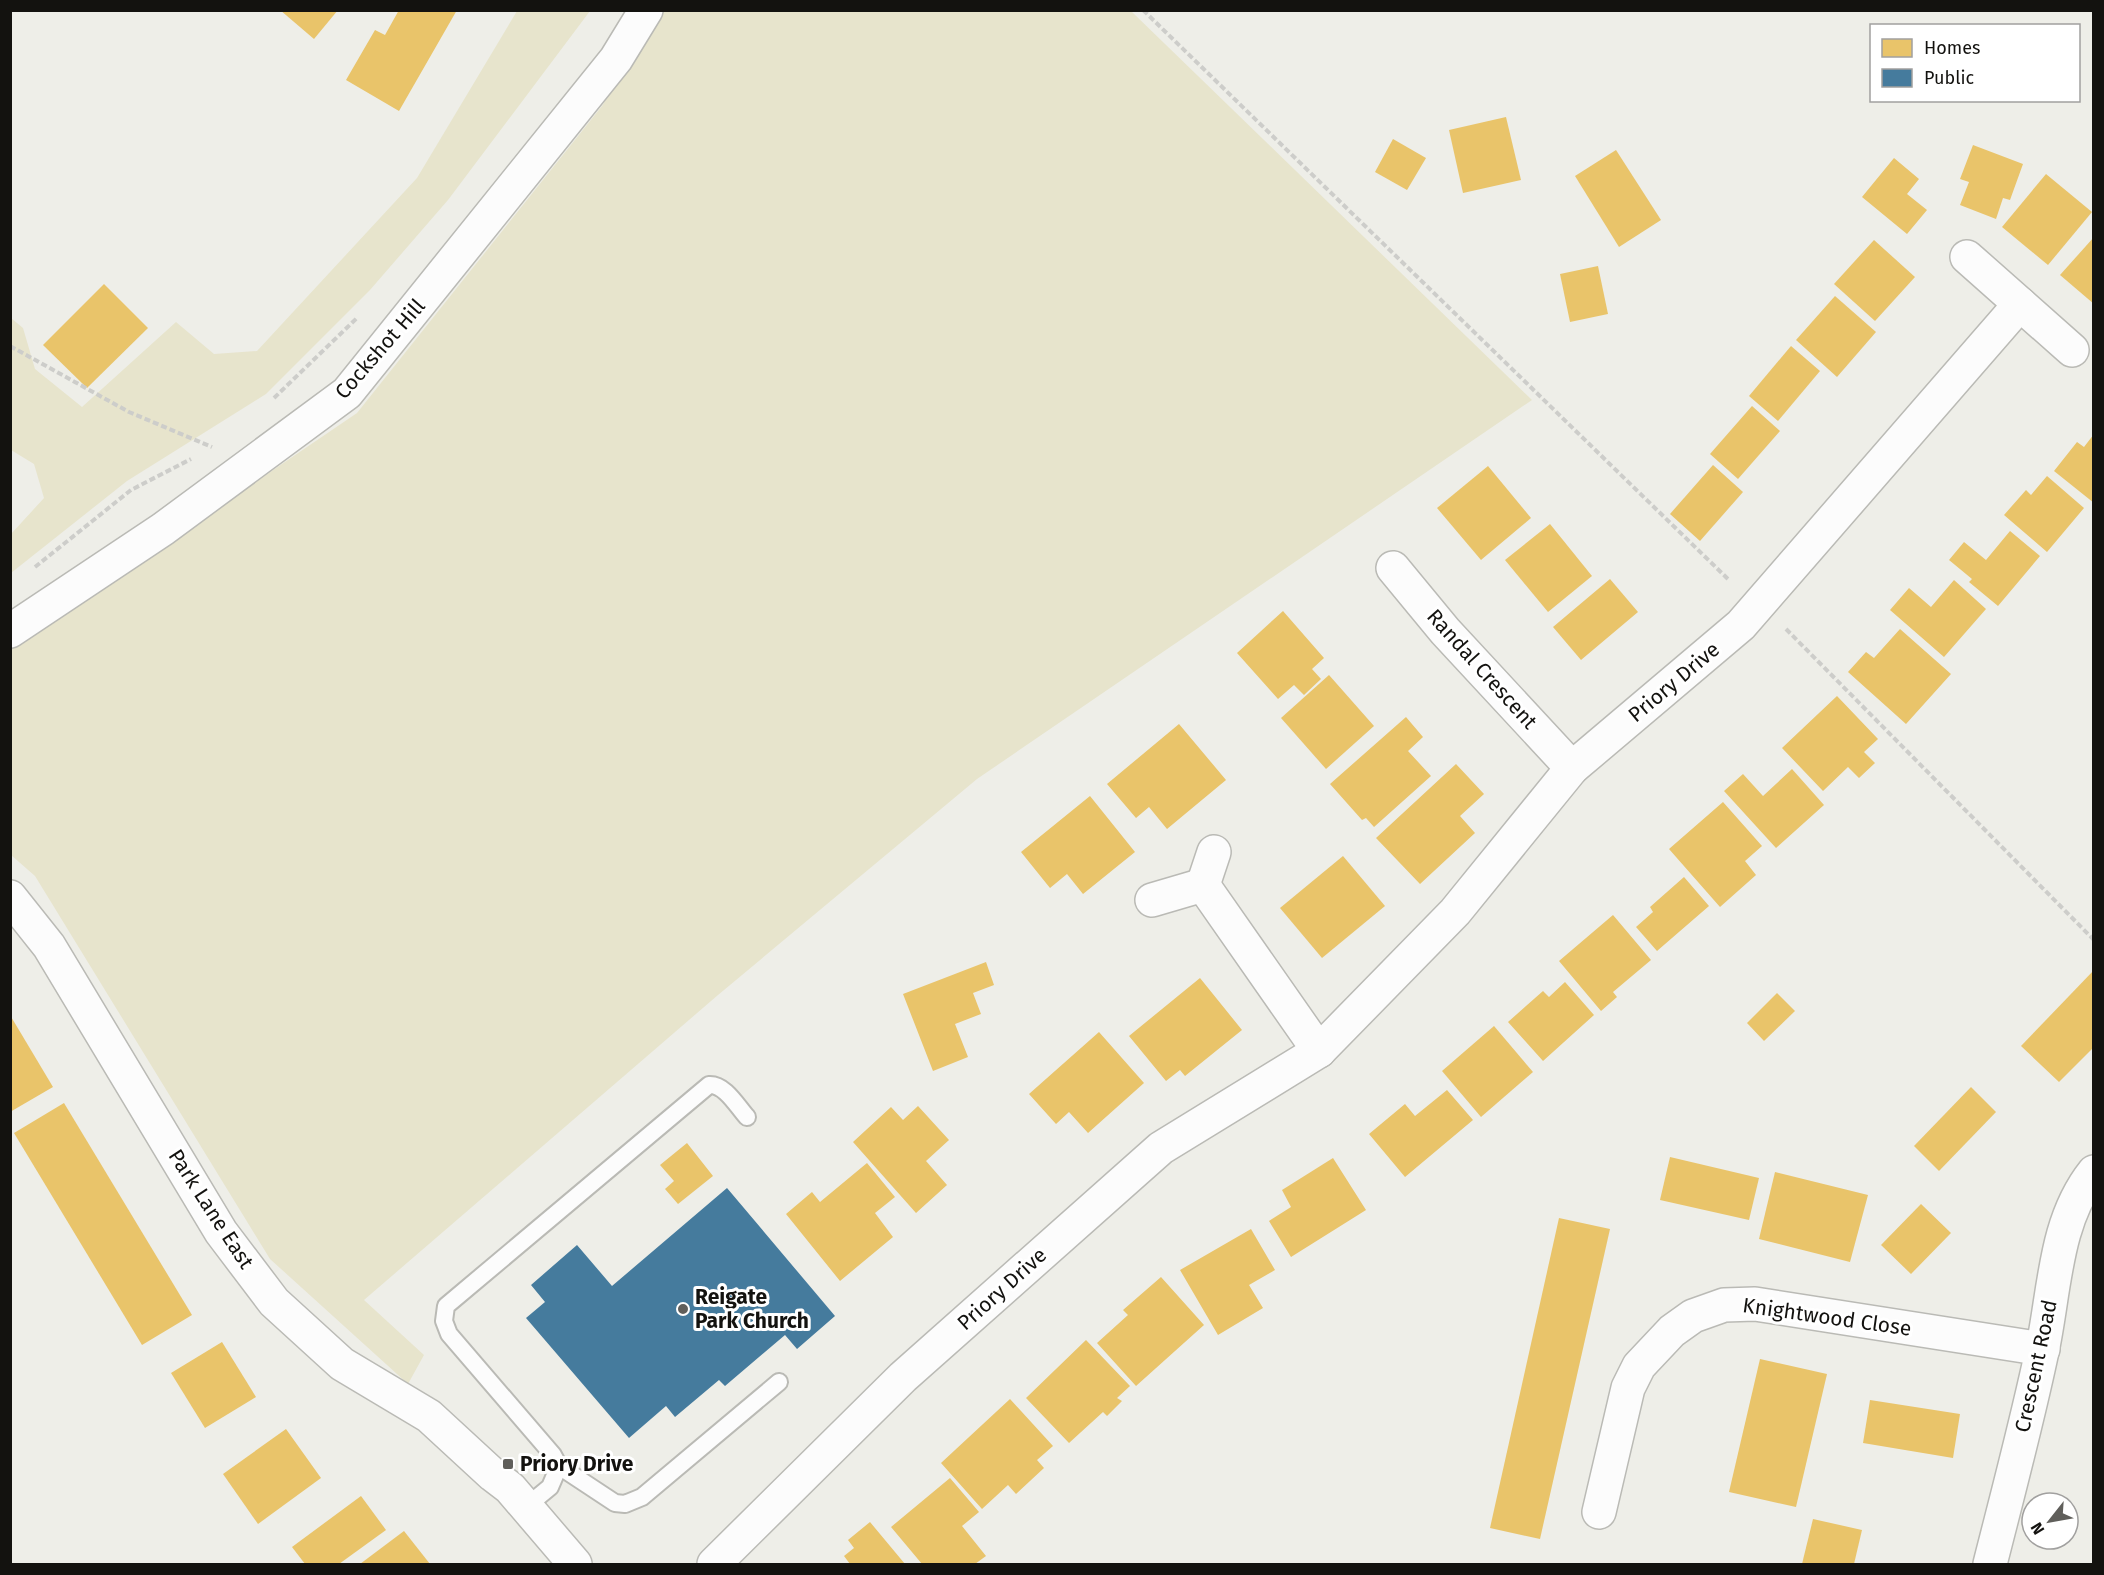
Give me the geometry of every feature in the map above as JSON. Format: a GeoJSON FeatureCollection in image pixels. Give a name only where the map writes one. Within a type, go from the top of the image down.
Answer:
{"type":"FeatureCollection","features":[{"type":"Feature","properties":{"kind":"street","name":"Cockshot Hill"},"geometry":{"type":"LineString","coordinates":[[10,631],[163,529],[347,393],[616,59],[646,10]]}},
{"type":"Feature","properties":{"kind":"street"},"geometry":{"type":"LineString","coordinates":[[1967,257],[2072,351]]}},
{"type":"Feature","properties":{"kind":"street","name":"Priory Drive"},"geometry":{"type":"LineString","coordinates":[[714,1564],[903,1377],[1161,1148],[1319,1051],[1455,912],[1572,768],[1741,625],[2020,304]]}},
{"type":"Feature","properties":{"kind":"street","name":"Randal Crescent"},"geometry":{"type":"LineString","coordinates":[[1394,568],[1446,631],[1572,768]]}},
{"type":"Feature","properties":{"kind":"street"},"geometry":{"type":"LineString","coordinates":[[1203,885],[1214,852]]}},
{"type":"Feature","properties":{"kind":"street"},"geometry":{"type":"LineString","coordinates":[[1203,885],[1319,1051]]}},
{"type":"Feature","properties":{"kind":"street"},"geometry":{"type":"LineString","coordinates":[[1152,900],[1203,885]]}},
{"type":"Feature","properties":{"kind":"street","name":"Park Lane East"},"geometry":{"type":"LineString","coordinates":[[10,897],[49,946],[221,1232],[274,1302],[342,1364],[429,1416],[510,1488],[575,1564]]}},
{"type":"Feature","properties":{"kind":"street","name":"Crescent Road"},"geometry":{"type":"LineString","coordinates":[[1990,1564],[2043,1349],[2066,1224],[2081,1188],[2094,1172]]}},
{"type":"Feature","properties":{"kind":"street","name":"Knightwood Close"},"geometry":{"type":"LineString","coordinates":[[1599,1512],[1628,1388],[1638,1366],[1672,1331],[1693,1316],[1724,1305],[1755,1304],[2043,1349]]}},
{"type":"Feature","properties":{"kind":"lane"},"geometry":{"type":"LineString","coordinates":[[747,1117],[723,1089],[716,1085],[709,1085],[446,1306],[444,1321],[449,1334],[553,1455],[559,1466],[615,1503],[625,1504],[642,1497],[779,1382]]}},
{"type":"Feature","properties":{"kind":"lane"},"geometry":{"type":"LineString","coordinates":[[526,1506],[550,1487],[559,1466]]}},
{"type":"Feature","properties":{"kind":"path"},"geometry":{"type":"LineString","coordinates":[[1143,10],[1758,605],[2094,940]]}},
{"type":"Feature","properties":{"kind":"path"},"geometry":{"type":"LineString","coordinates":[[267,404],[364,311]]}},
{"type":"Feature","properties":{"kind":"path"},"geometry":{"type":"LineString","coordinates":[[10,346],[129,412],[214,448],[203,453]]}},
{"type":"Feature","properties":{"kind":"path"},"geometry":{"type":"LineString","coordinates":[[33,568],[131,490],[193,458]]}},
{"type":"Feature","properties":{"kind":"shaded area"},"geometry":{"type":"Polygon","coordinates":[[[517,11],[590,11],[448,200],[370,290],[266,394],[127,481],[11,573],[11,534],[44,498],[34,464],[11,450],[11,318],[23,328],[35,369],[82,407],[176,322],[214,354],[257,351],[417,178],[517,11]]]}},
{"type":"Feature","properties":{"kind":"shaded area"},"geometry":{"type":"Polygon","coordinates":[[[661,11],[1131,11],[1532,400],[977,779],[718,995],[364,1300],[424,1355],[408,1384],[270,1259],[35,876],[11,855],[11,648],[357,413],[602,106],[661,11]]]}},
{"type":"Feature","properties":{"kind":"building: Homes"},"geometry":{"type":"Polygon","coordinates":[[[280,10],[338,10],[314,39],[280,10]]]}},
{"type":"Feature","properties":{"kind":"building: Homes"},"geometry":{"type":"Polygon","coordinates":[[[399,10],[457,10],[399,111],[346,80],[375,30],[385,35],[399,10]]]}},
{"type":"Feature","properties":{"kind":"building: Homes"},"geometry":{"type":"Polygon","coordinates":[[[1506,117],[1521,180],[1463,193],[1449,130],[1506,117]]]}},
{"type":"Feature","properties":{"kind":"building: Homes"},"geometry":{"type":"Polygon","coordinates":[[[1393,139],[1426,158],[1407,190],[1375,172],[1393,139]]]}},
{"type":"Feature","properties":{"kind":"building: Homes"},"geometry":{"type":"Polygon","coordinates":[[[1973,145],[2023,164],[2010,200],[2003,198],[1996,219],[1960,205],[1969,182],[1960,179],[1973,145]]]}},
{"type":"Feature","properties":{"kind":"building: Homes"},"geometry":{"type":"Polygon","coordinates":[[[1616,150],[1661,220],[1619,247],[1575,176],[1616,150]]]}},
{"type":"Feature","properties":{"kind":"building: Homes"},"geometry":{"type":"Polygon","coordinates":[[[1894,158],[1919,179],[1907,194],[1927,210],[1907,234],[1862,197],[1894,158]]]}},
{"type":"Feature","properties":{"kind":"building: Homes"},"geometry":{"type":"Polygon","coordinates":[[[2046,174],[2092,212],[2048,265],[2002,227],[2046,174]]]}},
{"type":"Feature","properties":{"kind":"building: Homes"},"geometry":{"type":"Polygon","coordinates":[[[2094,237],[2094,304],[2060,275],[2094,237]]]}},
{"type":"Feature","properties":{"kind":"building: Homes"},"geometry":{"type":"Polygon","coordinates":[[[1874,240],[1915,277],[1875,321],[1834,284],[1874,240]]]}},
{"type":"Feature","properties":{"kind":"building: Homes"},"geometry":{"type":"Polygon","coordinates":[[[1598,266],[1608,314],[1570,322],[1560,274],[1598,266]]]}},
{"type":"Feature","properties":{"kind":"building: Homes"},"geometry":{"type":"Polygon","coordinates":[[[104,284],[148,328],[87,388],[43,345],[104,284]]]}},
{"type":"Feature","properties":{"kind":"building: Homes"},"geometry":{"type":"Polygon","coordinates":[[[1835,296],[1876,332],[1837,377],[1796,340],[1835,296]]]}},
{"type":"Feature","properties":{"kind":"building: Homes"},"geometry":{"type":"Polygon","coordinates":[[[1791,346],[1820,371],[1778,421],[1749,396],[1791,346]]]}},
{"type":"Feature","properties":{"kind":"building: Homes"},"geometry":{"type":"Polygon","coordinates":[[[1752,406],[1780,431],[1738,479],[1710,454],[1752,406]]]}},
{"type":"Feature","properties":{"kind":"building: Homes"},"geometry":{"type":"Polygon","coordinates":[[[2094,434],[2094,503],[2054,471],[2077,442],[2084,447],[2094,434]]]}},
{"type":"Feature","properties":{"kind":"building: Homes"},"geometry":{"type":"Polygon","coordinates":[[[1713,465],[1743,492],[1700,541],[1670,514],[1713,465]]]}},
{"type":"Feature","properties":{"kind":"building: Homes"},"geometry":{"type":"Polygon","coordinates":[[[1488,466],[1531,518],[1481,560],[1437,508],[1488,466]]]}},
{"type":"Feature","properties":{"kind":"building: Homes"},"geometry":{"type":"Polygon","coordinates":[[[2047,476],[2084,508],[2047,552],[2004,515],[2026,490],[2031,495],[2047,476]]]}},
{"type":"Feature","properties":{"kind":"building: Homes"},"geometry":{"type":"Polygon","coordinates":[[[1550,524],[1592,576],[1548,612],[1505,560],[1550,524]]]}},
{"type":"Feature","properties":{"kind":"building: Homes"},"geometry":{"type":"Polygon","coordinates":[[[2010,531],[2040,556],[1998,606],[1969,582],[1972,579],[1949,560],[1964,542],[1986,560],[2010,531]]]}},
{"type":"Feature","properties":{"kind":"building: Homes"},"geometry":{"type":"Polygon","coordinates":[[[1610,579],[1638,612],[1581,660],[1553,627],[1610,579]]]}},
{"type":"Feature","properties":{"kind":"building: Homes"},"geometry":{"type":"Polygon","coordinates":[[[1954,580],[1986,609],[1944,657],[1890,610],[1909,588],[1931,607],[1954,580]]]}},
{"type":"Feature","properties":{"kind":"building: Homes"},"geometry":{"type":"Polygon","coordinates":[[[1283,611],[1324,658],[1312,669],[1321,679],[1304,695],[1294,685],[1278,699],[1237,653],[1283,611]]]}},
{"type":"Feature","properties":{"kind":"building: Homes"},"geometry":{"type":"Polygon","coordinates":[[[1900,629],[1951,674],[1906,724],[1848,672],[1866,652],[1874,658],[1900,629]]]}},
{"type":"Feature","properties":{"kind":"building: Homes"},"geometry":{"type":"Polygon","coordinates":[[[1329,675],[1374,726],[1326,769],[1281,718],[1329,675]]]}},
{"type":"Feature","properties":{"kind":"building: Homes"},"geometry":{"type":"Polygon","coordinates":[[[1837,696],[1878,739],[1864,752],[1875,763],[1859,778],[1848,767],[1823,791],[1782,748],[1837,696]]]}},
{"type":"Feature","properties":{"kind":"building: Homes"},"geometry":{"type":"Polygon","coordinates":[[[1406,717],[1423,737],[1408,751],[1431,776],[1374,827],[1366,818],[1362,820],[1330,784],[1406,717]]]}},
{"type":"Feature","properties":{"kind":"building: Homes"},"geometry":{"type":"Polygon","coordinates":[[[1179,724],[1226,780],[1167,829],[1149,807],[1136,818],[1107,784],[1179,724]]]}},
{"type":"Feature","properties":{"kind":"building: Homes"},"geometry":{"type":"Polygon","coordinates":[[[1456,764],[1484,794],[1460,816],[1475,833],[1420,884],[1376,838],[1456,764]]]}},
{"type":"Feature","properties":{"kind":"building: Homes"},"geometry":{"type":"Polygon","coordinates":[[[1792,769],[1824,805],[1776,848],[1724,791],[1743,774],[1763,796],[1792,769]]]}},
{"type":"Feature","properties":{"kind":"building: Homes"},"geometry":{"type":"Polygon","coordinates":[[[1090,796],[1135,852],[1083,894],[1067,874],[1050,888],[1021,852],[1090,796]]]}},
{"type":"Feature","properties":{"kind":"building: Homes"},"geometry":{"type":"Polygon","coordinates":[[[1723,802],[1762,846],[1745,861],[1756,875],[1720,907],[1669,849],[1723,802]]]}},
{"type":"Feature","properties":{"kind":"building: Homes"},"geometry":{"type":"Polygon","coordinates":[[[1343,856],[1385,906],[1322,958],[1280,908],[1343,856]]]}},
{"type":"Feature","properties":{"kind":"building: Homes"},"geometry":{"type":"Polygon","coordinates":[[[1684,877],[1709,906],[1657,951],[1636,927],[1653,912],[1650,907],[1684,877]]]}},
{"type":"Feature","properties":{"kind":"building: Homes"},"geometry":{"type":"Polygon","coordinates":[[[1613,915],[1651,960],[1613,992],[1617,997],[1601,1011],[1559,961],[1613,915]]]}},
{"type":"Feature","properties":{"kind":"building: Homes"},"geometry":{"type":"Polygon","coordinates":[[[986,962],[994,985],[973,993],[981,1014],[955,1024],[968,1057],[933,1071],[903,994],[986,962]]]}},
{"type":"Feature","properties":{"kind":"building: Homes"},"geometry":{"type":"Polygon","coordinates":[[[2094,970],[2094,1047],[2059,1082],[2021,1046],[2094,970]]]}},
{"type":"Feature","properties":{"kind":"building: Homes"},"geometry":{"type":"Polygon","coordinates":[[[1200,978],[1242,1030],[1185,1076],[1180,1070],[1166,1081],[1129,1036],[1200,978]]]}},
{"type":"Feature","properties":{"kind":"building: Homes"},"geometry":{"type":"Polygon","coordinates":[[[1565,982],[1594,1015],[1543,1061],[1508,1022],[1543,991],[1549,997],[1565,982]]]}},
{"type":"Feature","properties":{"kind":"building: Homes"},"geometry":{"type":"Polygon","coordinates":[[[1777,993],[1795,1011],[1764,1041],[1747,1023],[1777,993]]]}},
{"type":"Feature","properties":{"kind":"building: Homes"},"geometry":{"type":"Polygon","coordinates":[[[10,1015],[53,1087],[10,1112],[10,1015]]]}},
{"type":"Feature","properties":{"kind":"building: Homes"},"geometry":{"type":"Polygon","coordinates":[[[1494,1026],[1533,1072],[1481,1117],[1442,1071],[1494,1026]]]}},
{"type":"Feature","properties":{"kind":"building: Homes"},"geometry":{"type":"Polygon","coordinates":[[[1099,1032],[1144,1083],[1088,1133],[1069,1112],[1056,1124],[1029,1094],[1099,1032]]]}},
{"type":"Feature","properties":{"kind":"building: Homes"},"geometry":{"type":"Polygon","coordinates":[[[1971,1087],[1996,1112],[1939,1171],[1914,1146],[1971,1087]]]}},
{"type":"Feature","properties":{"kind":"building: Homes"},"geometry":{"type":"Polygon","coordinates":[[[1447,1090],[1473,1120],[1405,1177],[1369,1134],[1405,1104],[1415,1116],[1447,1090]]]}},
{"type":"Feature","properties":{"kind":"building: Homes"},"geometry":{"type":"Polygon","coordinates":[[[64,1103],[192,1315],[142,1345],[14,1133],[64,1103]]]}},
{"type":"Feature","properties":{"kind":"building: Homes"},"geometry":{"type":"Polygon","coordinates":[[[918,1106],[949,1140],[926,1161],[947,1185],[916,1213],[853,1142],[891,1107],[903,1120],[918,1106]]]}},
{"type":"Feature","properties":{"kind":"building: Homes"},"geometry":{"type":"Polygon","coordinates":[[[687,1143],[713,1176],[678,1204],[665,1189],[674,1181],[660,1165],[687,1143]]]}},
{"type":"Feature","properties":{"kind":"building: Homes"},"geometry":{"type":"Polygon","coordinates":[[[1670,1157],[1759,1178],[1749,1220],[1660,1200],[1670,1157]]]}},
{"type":"Feature","properties":{"kind":"building: Homes"},"geometry":{"type":"Polygon","coordinates":[[[1333,1158],[1366,1210],[1291,1257],[1269,1221],[1291,1207],[1282,1190],[1333,1158]]]}},
{"type":"Feature","properties":{"kind":"building: Homes"},"geometry":{"type":"Polygon","coordinates":[[[867,1163],[895,1197],[875,1213],[893,1237],[840,1281],[786,1214],[812,1192],[820,1202],[867,1163]]]}},
{"type":"Feature","properties":{"kind":"building: Homes"},"geometry":{"type":"Polygon","coordinates":[[[1775,1172],[1868,1195],[1850,1262],[1759,1239],[1775,1172]]]}},
{"type":"Feature","properties":{"kind":"building: Homes"},"geometry":{"type":"Polygon","coordinates":[[[1921,1204],[1951,1233],[1911,1274],[1881,1245],[1921,1204]]]}},
{"type":"Feature","properties":{"kind":"building: Homes"},"geometry":{"type":"Polygon","coordinates":[[[1559,1218],[1610,1229],[1540,1539],[1490,1528],[1559,1218]]]}},
{"type":"Feature","properties":{"kind":"building: Homes"},"geometry":{"type":"Polygon","coordinates":[[[1251,1229],[1275,1270],[1249,1285],[1263,1308],[1218,1335],[1180,1270],[1251,1229]]]}},
{"type":"Feature","properties":{"kind":"building: Homes"},"geometry":{"type":"Polygon","coordinates":[[[1161,1277],[1204,1325],[1136,1386],[1097,1343],[1128,1315],[1123,1310],[1161,1277]]]}},
{"type":"Feature","properties":{"kind":"building: Homes"},"geometry":{"type":"Polygon","coordinates":[[[1086,1340],[1130,1386],[1117,1398],[1122,1401],[1107,1416],[1103,1412],[1069,1443],[1026,1398],[1086,1340]]]}},
{"type":"Feature","properties":{"kind":"building: Homes"},"geometry":{"type":"Polygon","coordinates":[[[222,1342],[256,1397],[205,1428],[171,1373],[222,1342]]]}},
{"type":"Feature","properties":{"kind":"building: Homes"},"geometry":{"type":"Polygon","coordinates":[[[1760,1359],[1827,1374],[1796,1507],[1729,1492],[1760,1359]]]}},
{"type":"Feature","properties":{"kind":"building: Homes"},"geometry":{"type":"Polygon","coordinates":[[[1010,1399],[1053,1446],[1037,1460],[1044,1468],[1016,1494],[1008,1485],[982,1509],[941,1463],[1010,1399]]]}},
{"type":"Feature","properties":{"kind":"building: Homes"},"geometry":{"type":"Polygon","coordinates":[[[1870,1400],[1960,1414],[1953,1458],[1863,1443],[1870,1400]]]}},
{"type":"Feature","properties":{"kind":"building: Homes"},"geometry":{"type":"Polygon","coordinates":[[[286,1429],[321,1478],[258,1524],[223,1474],[286,1429]]]}},
{"type":"Feature","properties":{"kind":"building: Homes"},"geometry":{"type":"Polygon","coordinates":[[[950,1478],[979,1512],[962,1526],[986,1556],[975,1564],[922,1564],[891,1527],[950,1478]]]}},
{"type":"Feature","properties":{"kind":"building: Homes"},"geometry":{"type":"Polygon","coordinates":[[[361,1496],[386,1530],[339,1564],[305,1564],[292,1547],[361,1496]]]}},
{"type":"Feature","properties":{"kind":"building: Homes"},"geometry":{"type":"Polygon","coordinates":[[[1813,1519],[1862,1530],[1854,1564],[1802,1564],[1813,1519]]]}},
{"type":"Feature","properties":{"kind":"building: Homes"},"geometry":{"type":"Polygon","coordinates":[[[870,1522],[905,1564],[850,1564],[844,1556],[854,1548],[848,1540],[870,1522]]]}},
{"type":"Feature","properties":{"kind":"building: Homes"},"geometry":{"type":"Polygon","coordinates":[[[404,1531],[430,1564],[360,1564],[404,1531]]]}},
{"type":"Feature","properties":{"kind":"building: Public","name":"Reigate Park Church"},"geometry":{"type":"Polygon","coordinates":[[[727,1188],[835,1316],[797,1349],[785,1335],[725,1386],[719,1380],[675,1417],[666,1406],[629,1438],[526,1318],[545,1302],[531,1285],[577,1245],[612,1286],[727,1188]]]}},
{"type":"Feature","properties":{"kind":"place","name":"Reigate Park Church"},"geometry":{"type":"Point","coordinates":[683,1309]}},
{"type":"Feature","properties":{"kind":"place","name":"Priory Drive"},"geometry":{"type":"Point","coordinates":[508,1464]}}]}
